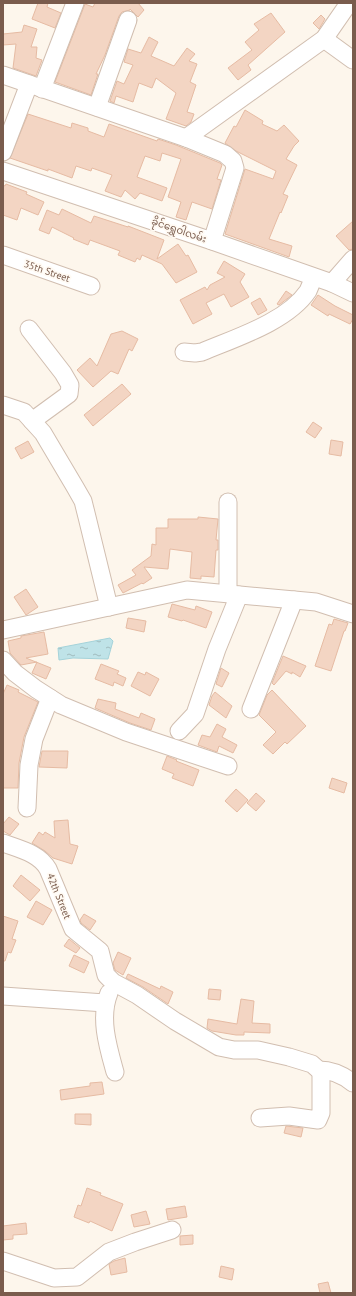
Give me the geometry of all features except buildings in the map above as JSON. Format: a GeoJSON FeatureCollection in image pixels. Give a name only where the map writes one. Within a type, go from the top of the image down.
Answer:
{"type":"FeatureCollection","features":[{"type":"Feature","properties":{"kind":"street"},"geometry":{"type":"LineString","coordinates":[[3,152],[75,3]]}},
{"type":"Feature","properties":{"kind":"street"},"geometry":{"type":"LineString","coordinates":[[186,138],[324,39],[349,3]]}},
{"type":"Feature","properties":{"kind":"street"},"geometry":{"type":"LineString","coordinates":[[97,107],[128,20]]}},
{"type":"Feature","properties":{"kind":"street"},"geometry":{"type":"LineString","coordinates":[[324,39],[353,60]]}},
{"type":"Feature","properties":{"kind":"street"},"geometry":{"type":"LineString","coordinates":[[3,75],[186,138],[225,154],[233,161],[235,168],[212,241]]}},
{"type":"Feature","properties":{"kind":"street","name":"ခိုင်ရွှေဝါလမ်း"},"geometry":{"type":"LineString","coordinates":[[3,171],[212,241],[332,283],[353,293]]}},
{"type":"Feature","properties":{"kind":"street","name":"35th Street"},"geometry":{"type":"LineString","coordinates":[[3,255],[91,286]]}},
{"type":"Feature","properties":{"kind":"street"},"geometry":{"type":"LineString","coordinates":[[332,283],[353,259]]}},
{"type":"Feature","properties":{"kind":"street"},"geometry":{"type":"LineString","coordinates":[[184,352],[202,352],[282,316],[295,305],[308,290],[313,277]]}},
{"type":"Feature","properties":{"kind":"street"},"geometry":{"type":"LineString","coordinates":[[29,329],[63,373],[70,385],[69,394],[32,421]]}},
{"type":"Feature","properties":{"kind":"street"},"geometry":{"type":"LineString","coordinates":[[3,405],[24,412],[43,432],[83,502],[109,607]]}},
{"type":"Feature","properties":{"kind":"street"},"geometry":{"type":"LineString","coordinates":[[179,732],[195,714],[234,594],[228,502]]}},
{"type":"Feature","properties":{"kind":"street"},"geometry":{"type":"LineString","coordinates":[[3,630],[187,590],[316,602],[353,614]]}},
{"type":"Feature","properties":{"kind":"street"},"geometry":{"type":"LineString","coordinates":[[251,710],[294,600]]}},
{"type":"Feature","properties":{"kind":"street"},"geometry":{"type":"LineString","coordinates":[[3,660],[15,673],[61,705],[126,732],[228,766]]}},
{"type":"Feature","properties":{"kind":"street"},"geometry":{"type":"LineString","coordinates":[[27,808],[29,765],[34,739],[50,698]]}},
{"type":"Feature","properties":{"kind":"street","name":"42th Street"},"geometry":{"type":"LineString","coordinates":[[3,842],[38,857],[44,862],[73,929],[100,951],[106,975],[113,982]]}},
{"type":"Feature","properties":{"kind":"street"},"geometry":{"type":"LineString","coordinates":[[115,1072],[108,1047],[105,1021],[105,1003],[113,982],[137,995],[175,1021],[219,1047],[234,1050],[258,1050],[289,1057],[312,1064],[321,1072],[321,1113],[318,1120],[289,1116],[260,1118]]}},
{"type":"Feature","properties":{"kind":"street"},"geometry":{"type":"LineString","coordinates":[[3,996],[105,1003]]}},
{"type":"Feature","properties":{"kind":"street"},"geometry":{"type":"LineString","coordinates":[[319,1070],[328,1070],[346,1077],[353,1083]]}},
{"type":"Feature","properties":{"kind":"street"},"geometry":{"type":"LineString","coordinates":[[3,1262],[54,1278],[77,1277],[109,1252],[172,1230]]}},
{"type":"Feature","properties":{"kind":"water"},"geometry":{"type":"Polygon","coordinates":[[[110,638],[113,641],[108,659],[73,658],[59,660],[58,648],[110,638]]]}}]}
